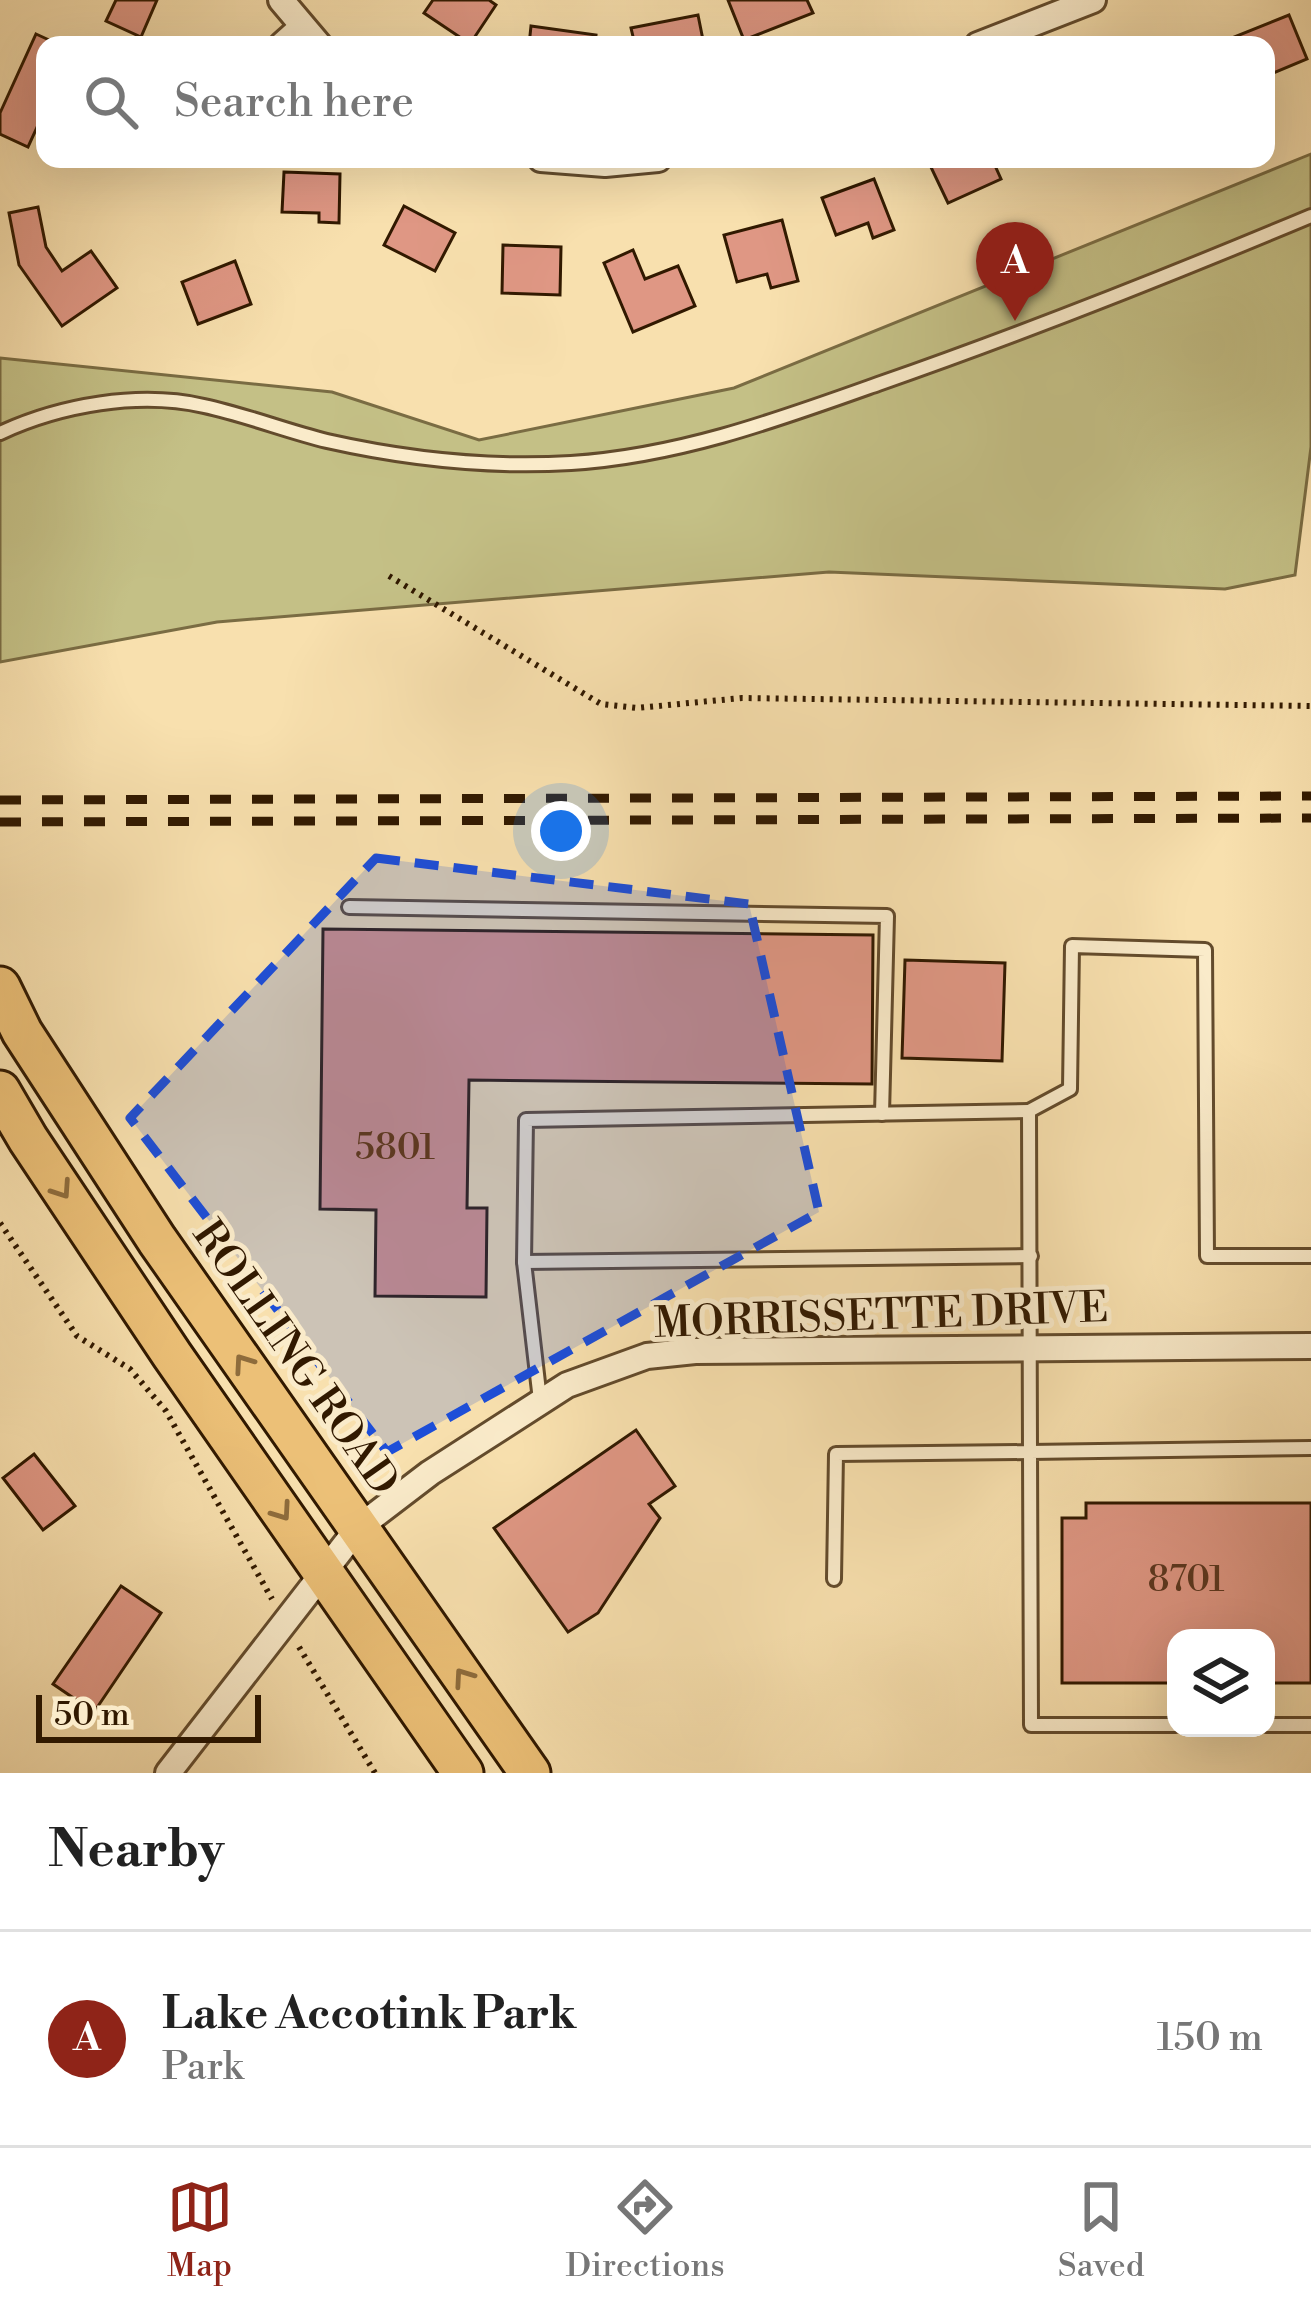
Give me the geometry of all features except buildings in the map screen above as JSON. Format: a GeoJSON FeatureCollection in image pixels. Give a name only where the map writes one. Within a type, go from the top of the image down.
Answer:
{"type":"FeatureCollection","features":[{"type":"Feature","properties":{"kind":"main road","name":"ROLLING ROAD"},"geometry":{"type":"LineString","coordinates":[[0,987],[22,1032],[136,1210],[530,1773]]}},
{"type":"Feature","properties":{"kind":"main road"},"geometry":{"type":"LineString","coordinates":[[0,1091],[146,1316],[463,1773]]}},
{"type":"Feature","properties":{"kind":"street"},"geometry":{"type":"LineString","coordinates":[[281,0],[299,36]]}},
{"type":"Feature","properties":{"kind":"street"},"geometry":{"type":"LineString","coordinates":[[1001,36],[1093,0]]}},
{"type":"Feature","properties":{"kind":"street","name":"MORRISSETTE DRIVE"},"geometry":{"type":"LineString","coordinates":[[168,1773],[358,1528],[540,1400],[609,1368],[646,1356],[695,1351],[1311,1346]]}},
{"type":"Feature","properties":{"kind":"lane"},"geometry":{"type":"LineString","coordinates":[[0,433],[45,415],[144,400],[202,405],[323,440],[400,456],[490,465],[655,454],[716,441],[964,354],[1183,271],[1311,216]]}},
{"type":"Feature","properties":{"kind":"lane"},"geometry":{"type":"LineString","coordinates":[[349,907],[887,916],[882,1114]]}},
{"type":"Feature","properties":{"kind":"lane"},"geometry":{"type":"LineString","coordinates":[[540,1400],[524,1262],[526,1120],[1030,1112],[1070,1089],[1072,946],[1204,950],[1208,1256],[1311,1256]]}},
{"type":"Feature","properties":{"kind":"lane"},"geometry":{"type":"LineString","coordinates":[[1030,1112],[1031,1725],[1167,1725]]}},
{"type":"Feature","properties":{"kind":"lane"},"geometry":{"type":"LineString","coordinates":[[524,1262],[1031,1256]]}},
{"type":"Feature","properties":{"kind":"lane"},"geometry":{"type":"LineString","coordinates":[[834,1580],[836,1454],[1311,1448]]}},
{"type":"Feature","properties":{"kind":"lane"},"geometry":{"type":"LineString","coordinates":[[1275,1725],[1311,1725]]}},
{"type":"Feature","properties":{"kind":"path"},"geometry":{"type":"LineString","coordinates":[[388,576],[601,704],[637,708],[742,698],[1311,706]]}},
{"type":"Feature","properties":{"kind":"path"},"geometry":{"type":"LineString","coordinates":[[0,1222],[77,1336],[130,1370],[166,1411],[375,1773]]}},
{"type":"Feature","properties":{"kind":"highlighted area"},"geometry":{"type":"Polygon","coordinates":[[[376,858],[749,904],[819,1212],[387,1452],[130,1118],[376,858]]]}},
{"type":"Feature","properties":{"kind":"shaded area"},"geometry":{"type":"Polygon","coordinates":[[[1311,154],[1311,447],[1295,575],[1225,589],[829,572],[217,622],[0,662],[0,358],[332,392],[479,440],[734,388],[1311,154]]]}},
{"type":"Feature","properties":{"kind":"railway"},"geometry":{"type":"LineString","coordinates":[[0,800],[1311,796]]}},
{"type":"Feature","properties":{"kind":"railway"},"geometry":{"type":"LineString","coordinates":[[0,822],[1311,818]]}},
{"type":"Feature","properties":{"kind":"place","name":"Lake Accotink Park"},"geometry":{"type":"Point","coordinates":[1015,321]}}]}
